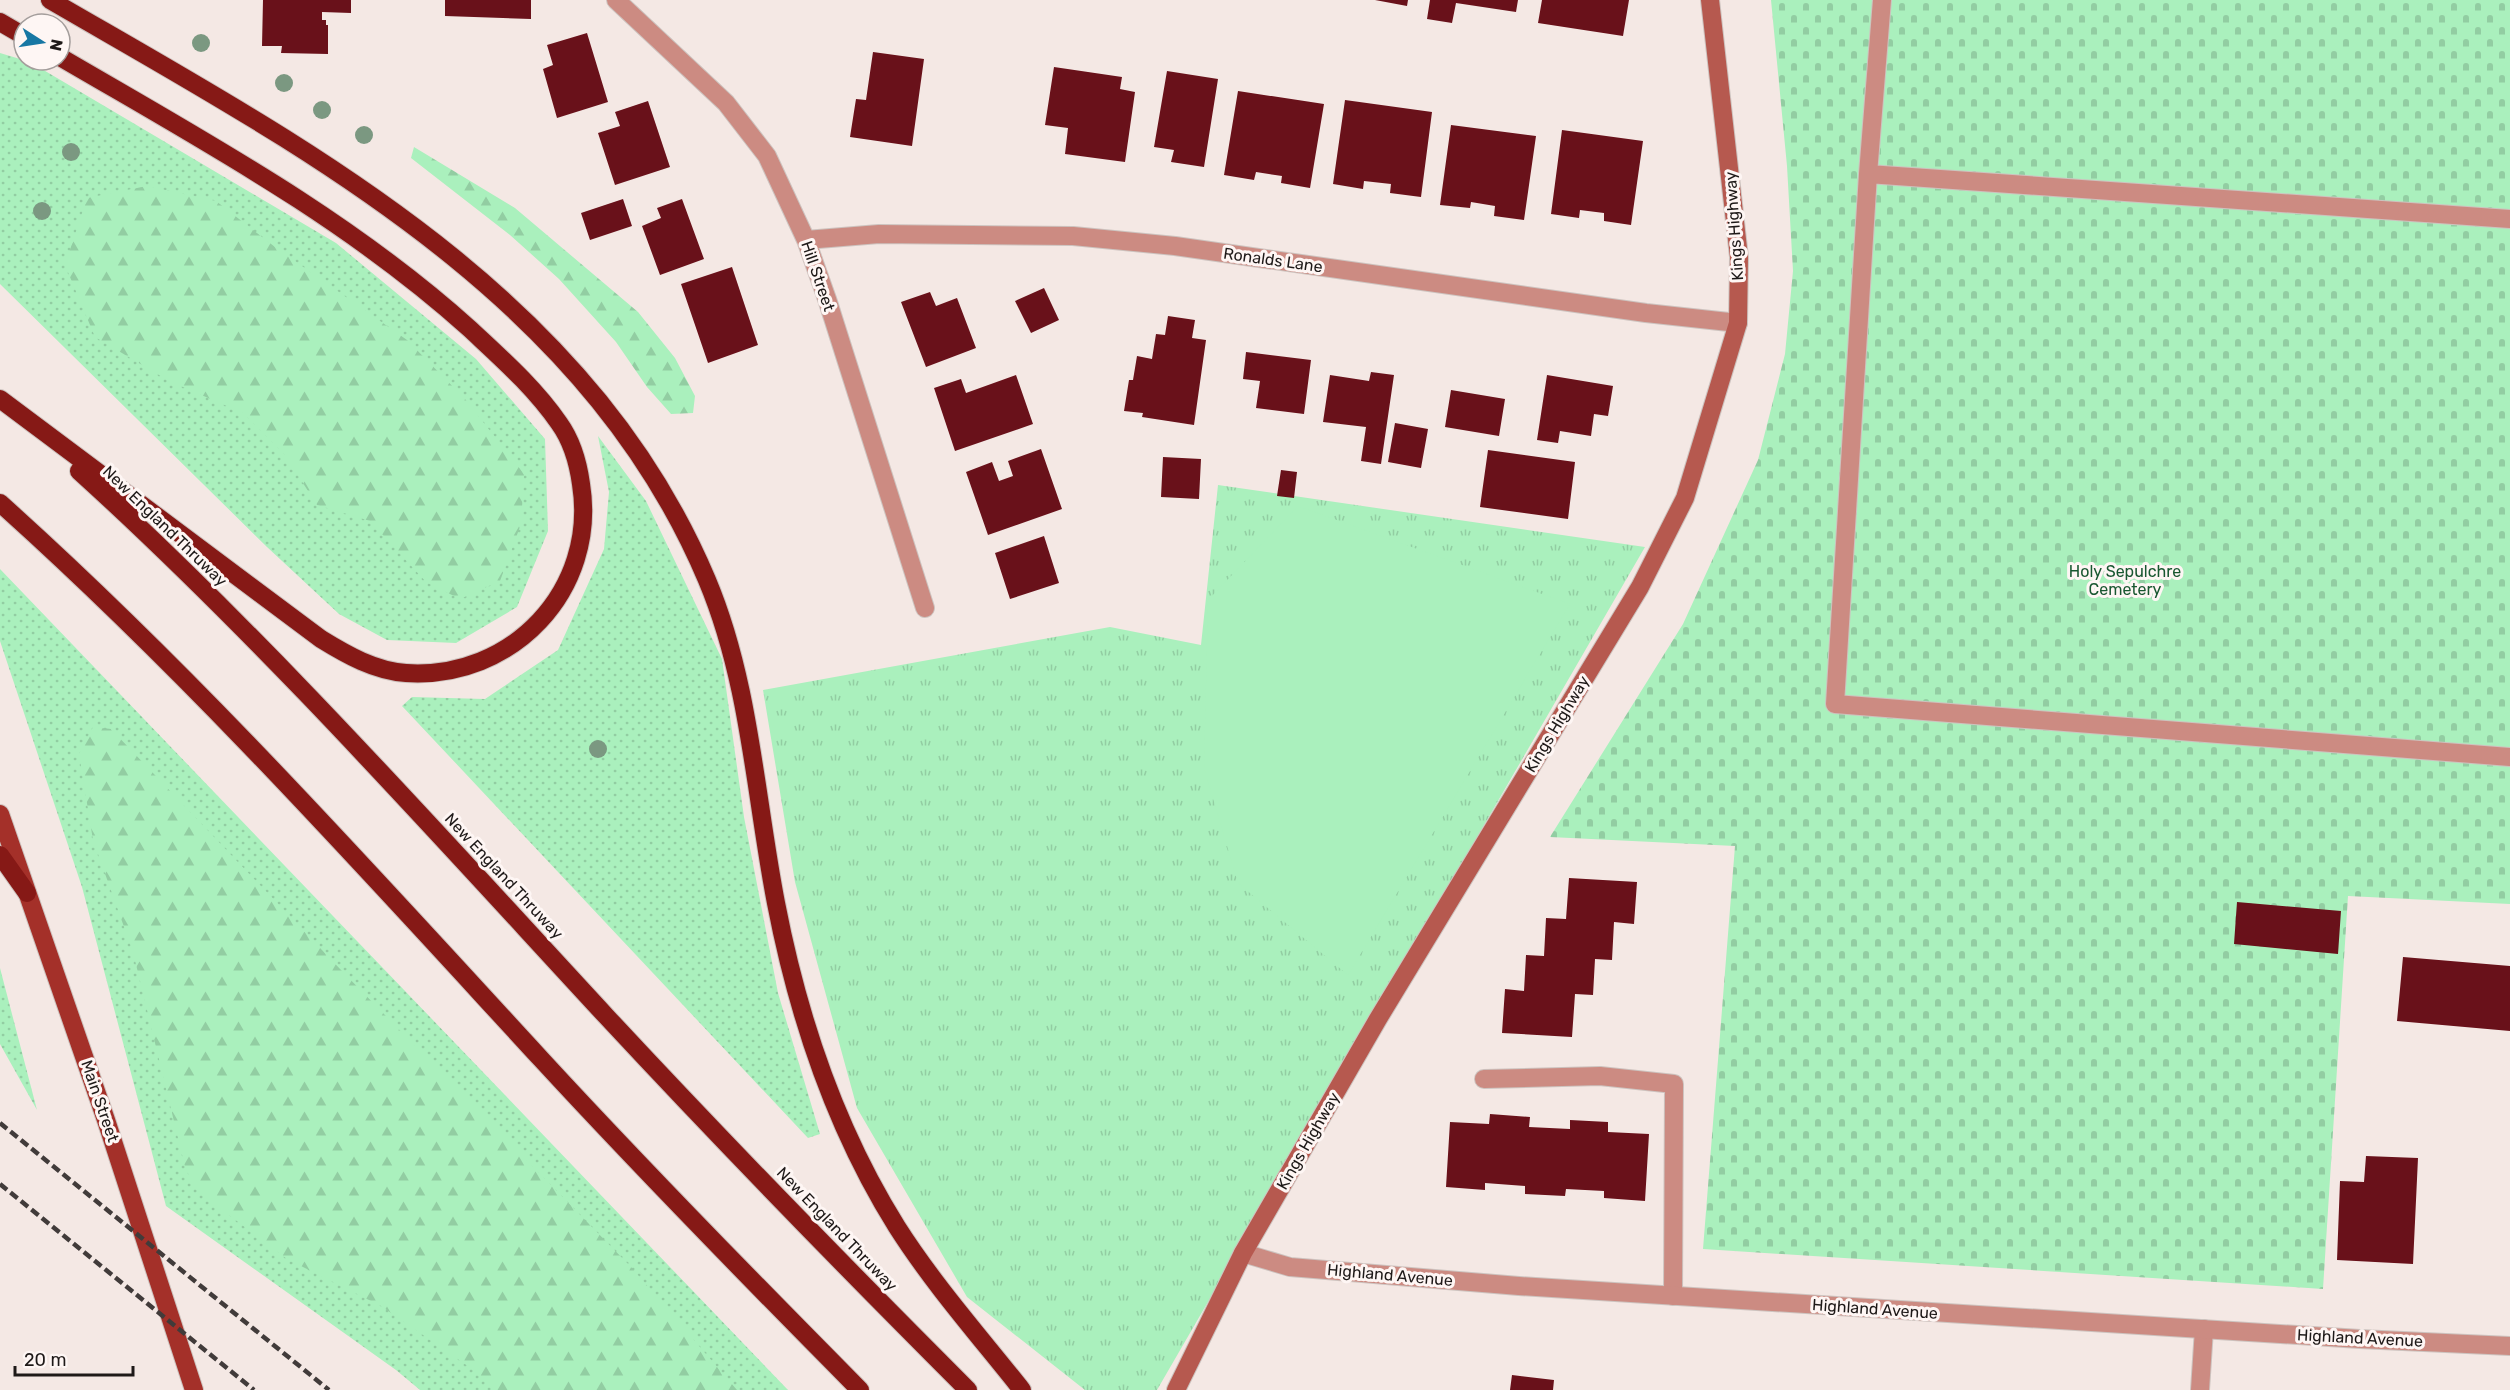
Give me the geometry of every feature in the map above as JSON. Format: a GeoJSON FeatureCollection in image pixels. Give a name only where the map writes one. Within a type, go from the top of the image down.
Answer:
{"type":"FeatureCollection","features":[{"type":"Feature","properties":{"kind":"highway"},"geometry":{"type":"LineString","coordinates":[[50,0],[276,131],[407,220],[471,271],[529,324],[577,373],[620,426],[655,478],[685,531],[726,634],[750,739],[766,854],[790,966],[822,1076],[843,1129],[867,1177],[899,1229],[930,1273],[1023,1390]]}},
{"type":"Feature","properties":{"kind":"highway"},"geometry":{"type":"LineString","coordinates":[[0,399],[321,639],[347,655],[376,667],[404,673],[435,673],[470,667],[504,651],[531,631],[554,605],[571,576],[579,547],[583,498],[573,449],[561,426],[541,399],[505,361],[443,305],[378,253],[315,208],[252,168],[72,64]]}},
{"type":"Feature","properties":{"kind":"highway","name":"New England Thruway"},"geometry":{"type":"LineString","coordinates":[[0,399],[106,495],[312,699],[703,1120],[968,1390]]}},
{"type":"Feature","properties":{"kind":"highway"},"geometry":{"type":"LineString","coordinates":[[0,503],[148,641],[248,742],[608,1130],[860,1390]]}},
{"type":"Feature","properties":{"kind":"highway"},"geometry":{"type":"LineString","coordinates":[[0,855],[27,892]]}},
{"type":"Feature","properties":{"kind":"main road","name":"Main Street"},"geometry":{"type":"LineString","coordinates":[[0,814],[106,1120],[194,1390]]}},
{"type":"Feature","properties":{"kind":"street","name":"Hill Street"},"geometry":{"type":"LineString","coordinates":[[616,0],[726,103],[767,156],[806,240],[925,608]]}},
{"type":"Feature","properties":{"kind":"street","name":"Kings Highway"},"geometry":{"type":"LineString","coordinates":[[1179,1388],[1243,1253],[1378,1019],[1640,587],[1685,498],[1738,323],[1739,257],[1710,0]]}},
{"type":"Feature","properties":{"kind":"street"},"geometry":{"type":"LineString","coordinates":[[1882,0],[1868,174],[1835,704],[2510,757]]}},
{"type":"Feature","properties":{"kind":"street"},"geometry":{"type":"LineString","coordinates":[[1868,174],[2510,219]]}},
{"type":"Feature","properties":{"kind":"street","name":"Ronalds Lane"},"geometry":{"type":"LineString","coordinates":[[806,240],[879,234],[1073,236],[1175,246],[1635,312],[1738,323]]}},
{"type":"Feature","properties":{"kind":"street"},"geometry":{"type":"LineString","coordinates":[[1484,1078],[1600,1076],[1674,1084],[1673,1296]]}},
{"type":"Feature","properties":{"kind":"street","name":"Highland Avenue"},"geometry":{"type":"LineString","coordinates":[[1243,1253],[1290,1267],[1673,1296],[2510,1346]]}},
{"type":"Feature","properties":{"kind":"street"},"geometry":{"type":"LineString","coordinates":[[2200,1390],[2204,1329]]}},
{"type":"Feature","properties":{"kind":"green space","name":"Holy Sepulchre Cemetery"},"geometry":{"type":"Polygon","coordinates":[[[1771,0],[2510,0],[2510,904],[2348,896],[2323,1289],[1703,1249],[1735,846],[1550,837],[1683,624],[1758,460],[1785,354],[1793,271],[1787,166],[1771,0]]]}},
{"type":"Feature","properties":{"kind":"green space"},"geometry":{"type":"Polygon","coordinates":[[[0,53],[12,57],[12,72],[47,72],[336,243],[476,359],[545,439],[548,531],[517,607],[456,643],[387,640],[339,614],[267,547],[0,284],[0,53]]]}},
{"type":"Feature","properties":{"kind":"green space"},"geometry":{"type":"Polygon","coordinates":[[[414,147],[515,208],[638,312],[675,358],[695,396],[693,413],[671,414],[647,387],[616,342],[559,279],[510,235],[411,158],[414,147]]]}},
{"type":"Feature","properties":{"kind":"green space"},"geometry":{"type":"Polygon","coordinates":[[[147,186],[216,201],[275,247],[407,340],[465,399],[524,474],[521,524],[500,581],[460,599],[426,582],[370,521],[317,505],[285,455],[243,413],[169,381],[95,337],[65,265],[87,198],[147,186]]]}},
{"type":"Feature","properties":{"kind":"green space"},"geometry":{"type":"Polygon","coordinates":[[[598,436],[646,501],[722,659],[744,817],[778,993],[820,1134],[808,1138],[402,706],[412,697],[485,699],[558,650],[604,549],[609,492],[598,436]]]}},
{"type":"Feature","properties":{"kind":"green space"},"geometry":{"type":"Polygon","coordinates":[[[1218,485],[1645,547],[1157,1390],[1085,1390],[967,1297],[857,1108],[795,882],[763,690],[1110,627],[1201,645],[1218,485]]]}},
{"type":"Feature","properties":{"kind":"green space"},"geometry":{"type":"Polygon","coordinates":[[[1298,506],[1570,604],[1348,975],[1238,883],[1204,768],[1208,600],[1298,506]]]}},
{"type":"Feature","properties":{"kind":"green space"},"geometry":{"type":"Polygon","coordinates":[[[0,569],[788,1390],[420,1390],[396,1370],[166,1206],[82,887],[0,641],[0,569]]]}},
{"type":"Feature","properties":{"kind":"green space"},"geometry":{"type":"Polygon","coordinates":[[[93,727],[111,729],[341,970],[631,1267],[737,1390],[493,1390],[475,1371],[381,1306],[287,1259],[209,1200],[186,1171],[133,952],[93,840],[79,754],[93,727]]]}},
{"type":"Feature","properties":{"kind":"green space"},"geometry":{"type":"Polygon","coordinates":[[[0,968],[37,1110],[0,1044],[0,968]]]}},
{"type":"Feature","properties":{"kind":"building"},"geometry":{"type":"Polygon","coordinates":[[[263,0],[351,0],[351,13],[322,12],[322,20],[326,20],[326,25],[328,25],[328,54],[281,53],[282,46],[262,46],[263,0]]]}},
{"type":"Feature","properties":{"kind":"building"},"geometry":{"type":"Polygon","coordinates":[[[445,0],[531,0],[531,19],[445,16],[445,0]]]}},
{"type":"Feature","properties":{"kind":"building"},"geometry":{"type":"Polygon","coordinates":[[[1375,0],[1408,0],[1407,6],[1375,0]]]}},
{"type":"Feature","properties":{"kind":"building"},"geometry":{"type":"Polygon","coordinates":[[[1430,0],[1518,0],[1516,12],[1456,3],[1452,23],[1427,19],[1430,0]]]}},
{"type":"Feature","properties":{"kind":"building"},"geometry":{"type":"Polygon","coordinates":[[[1542,0],[1629,0],[1623,36],[1538,23],[1542,0]]]}},
{"type":"Feature","properties":{"kind":"building"},"geometry":{"type":"Polygon","coordinates":[[[587,33],[608,102],[557,118],[543,69],[553,65],[547,45],[587,33]]]}},
{"type":"Feature","properties":{"kind":"building"},"geometry":{"type":"Polygon","coordinates":[[[873,52],[924,59],[912,146],[850,137],[856,99],[866,100],[873,52]]]}},
{"type":"Feature","properties":{"kind":"building"},"geometry":{"type":"Polygon","coordinates":[[[1054,67],[1122,77],[1120,89],[1135,92],[1125,162],[1065,154],[1068,128],[1045,125],[1054,67]]]}},
{"type":"Feature","properties":{"kind":"building"},"geometry":{"type":"Polygon","coordinates":[[[1167,71],[1218,79],[1204,167],[1171,162],[1174,150],[1154,147],[1167,71]]]}},
{"type":"Feature","properties":{"kind":"building"},"geometry":{"type":"Polygon","coordinates":[[[1238,91],[1324,104],[1310,188],[1281,183],[1282,176],[1256,172],[1254,180],[1224,175],[1238,91]]]}},
{"type":"Feature","properties":{"kind":"building"},"geometry":{"type":"Polygon","coordinates":[[[1345,100],[1432,112],[1421,197],[1390,193],[1391,184],[1364,181],[1363,189],[1333,184],[1345,100]]]}},
{"type":"Feature","properties":{"kind":"building"},"geometry":{"type":"Polygon","coordinates":[[[648,101],[670,167],[615,185],[598,133],[620,126],[615,112],[648,101]]]}},
{"type":"Feature","properties":{"kind":"building"},"geometry":{"type":"Polygon","coordinates":[[[1451,125],[1536,136],[1524,220],[1494,216],[1495,206],[1471,202],[1470,208],[1440,205],[1451,125]]]}},
{"type":"Feature","properties":{"kind":"building"},"geometry":{"type":"Polygon","coordinates":[[[1562,130],[1643,141],[1631,225],[1604,221],[1604,213],[1580,210],[1579,218],[1551,214],[1562,130]]]}},
{"type":"Feature","properties":{"kind":"building"},"geometry":{"type":"Polygon","coordinates":[[[623,199],[632,226],[590,240],[581,213],[623,199]]]}},
{"type":"Feature","properties":{"kind":"building"},"geometry":{"type":"Polygon","coordinates":[[[682,199],[704,259],[660,275],[642,226],[661,218],[657,208],[682,199]]]}},
{"type":"Feature","properties":{"kind":"building"},"geometry":{"type":"Polygon","coordinates":[[[732,267],[758,345],[708,363],[681,284],[732,267]]]}},
{"type":"Feature","properties":{"kind":"building"},"geometry":{"type":"Polygon","coordinates":[[[1044,288],[1059,320],[1031,333],[1015,301],[1044,288]]]}},
{"type":"Feature","properties":{"kind":"building"},"geometry":{"type":"Polygon","coordinates":[[[930,292],[936,306],[957,298],[976,348],[926,367],[901,302],[930,292]]]}},
{"type":"Feature","properties":{"kind":"building"},"geometry":{"type":"Polygon","coordinates":[[[1168,316],[1195,320],[1192,338],[1206,340],[1194,425],[1142,417],[1143,413],[1124,411],[1129,380],[1133,380],[1137,356],[1152,359],[1156,334],[1165,335],[1168,316]]]}},
{"type":"Feature","properties":{"kind":"building"},"geometry":{"type":"Polygon","coordinates":[[[1246,352],[1311,360],[1304,414],[1256,408],[1260,381],[1243,379],[1246,352]]]}},
{"type":"Feature","properties":{"kind":"building"},"geometry":{"type":"Polygon","coordinates":[[[1371,372],[1394,375],[1381,464],[1361,461],[1366,427],[1323,422],[1330,375],[1369,381],[1371,372]]]}},
{"type":"Feature","properties":{"kind":"building"},"geometry":{"type":"Polygon","coordinates":[[[1016,375],[1033,424],[955,451],[934,388],[961,379],[966,393],[1016,375]]]}},
{"type":"Feature","properties":{"kind":"building"},"geometry":{"type":"Polygon","coordinates":[[[1547,375],[1613,386],[1608,416],[1594,414],[1591,436],[1560,431],[1558,443],[1537,440],[1547,375]]]}},
{"type":"Feature","properties":{"kind":"building"},"geometry":{"type":"Polygon","coordinates":[[[1451,390],[1505,399],[1499,436],[1445,427],[1451,390]]]}},
{"type":"Feature","properties":{"kind":"building"},"geometry":{"type":"Polygon","coordinates":[[[1395,423],[1428,429],[1421,468],[1388,462],[1395,423]]]}},
{"type":"Feature","properties":{"kind":"building"},"geometry":{"type":"Polygon","coordinates":[[[1041,449],[1062,509],[988,535],[966,472],[992,462],[999,481],[1013,476],[1008,461],[1041,449]]]}},
{"type":"Feature","properties":{"kind":"building"},"geometry":{"type":"Polygon","coordinates":[[[1488,450],[1575,462],[1568,519],[1480,507],[1488,450]]]}},
{"type":"Feature","properties":{"kind":"building"},"geometry":{"type":"Polygon","coordinates":[[[1163,457],[1201,459],[1199,499],[1161,497],[1163,457]]]}},
{"type":"Feature","properties":{"kind":"building"},"geometry":{"type":"Polygon","coordinates":[[[1281,470],[1297,472],[1294,498],[1277,496],[1281,470]]]}},
{"type":"Feature","properties":{"kind":"building"},"geometry":{"type":"Polygon","coordinates":[[[1044,536],[1059,583],[1010,599],[995,553],[1044,536]]]}},
{"type":"Feature","properties":{"kind":"building"},"geometry":{"type":"Polygon","coordinates":[[[1569,878],[1637,882],[1634,924],[1614,922],[1612,960],[1595,959],[1593,995],[1575,994],[1572,1037],[1502,1033],[1505,989],[1524,991],[1526,955],[1544,956],[1546,918],[1566,919],[1569,878]]]}},
{"type":"Feature","properties":{"kind":"building"},"geometry":{"type":"Polygon","coordinates":[[[2237,902],[2341,911],[2338,954],[2234,944],[2237,902]]]}},
{"type":"Feature","properties":{"kind":"building"},"geometry":{"type":"Polygon","coordinates":[[[2403,957],[2510,966],[2510,1031],[2397,1021],[2403,957]]]}},
{"type":"Feature","properties":{"kind":"building"},"geometry":{"type":"Polygon","coordinates":[[[1490,1114],[1530,1117],[1529,1127],[1570,1129],[1570,1120],[1608,1122],[1608,1132],[1649,1134],[1645,1201],[1604,1198],[1604,1191],[1566,1189],[1565,1196],[1525,1194],[1525,1186],[1485,1183],[1485,1190],[1446,1187],[1450,1122],[1489,1124],[1490,1114]]]}},
{"type":"Feature","properties":{"kind":"building"},"geometry":{"type":"Polygon","coordinates":[[[2366,1156],[2418,1158],[2413,1264],[2337,1260],[2340,1181],[2364,1182],[2366,1156]]]}},
{"type":"Feature","properties":{"kind":"building"},"geometry":{"type":"Polygon","coordinates":[[[1512,1375],[1554,1380],[1553,1390],[1510,1390],[1512,1375]]]}},
{"type":"Feature","properties":{"kind":"railway"},"geometry":{"type":"LineString","coordinates":[[0,1123],[329,1390]]}},
{"type":"Feature","properties":{"kind":"railway"},"geometry":{"type":"LineString","coordinates":[[0,1184],[254,1390]]}}]}
